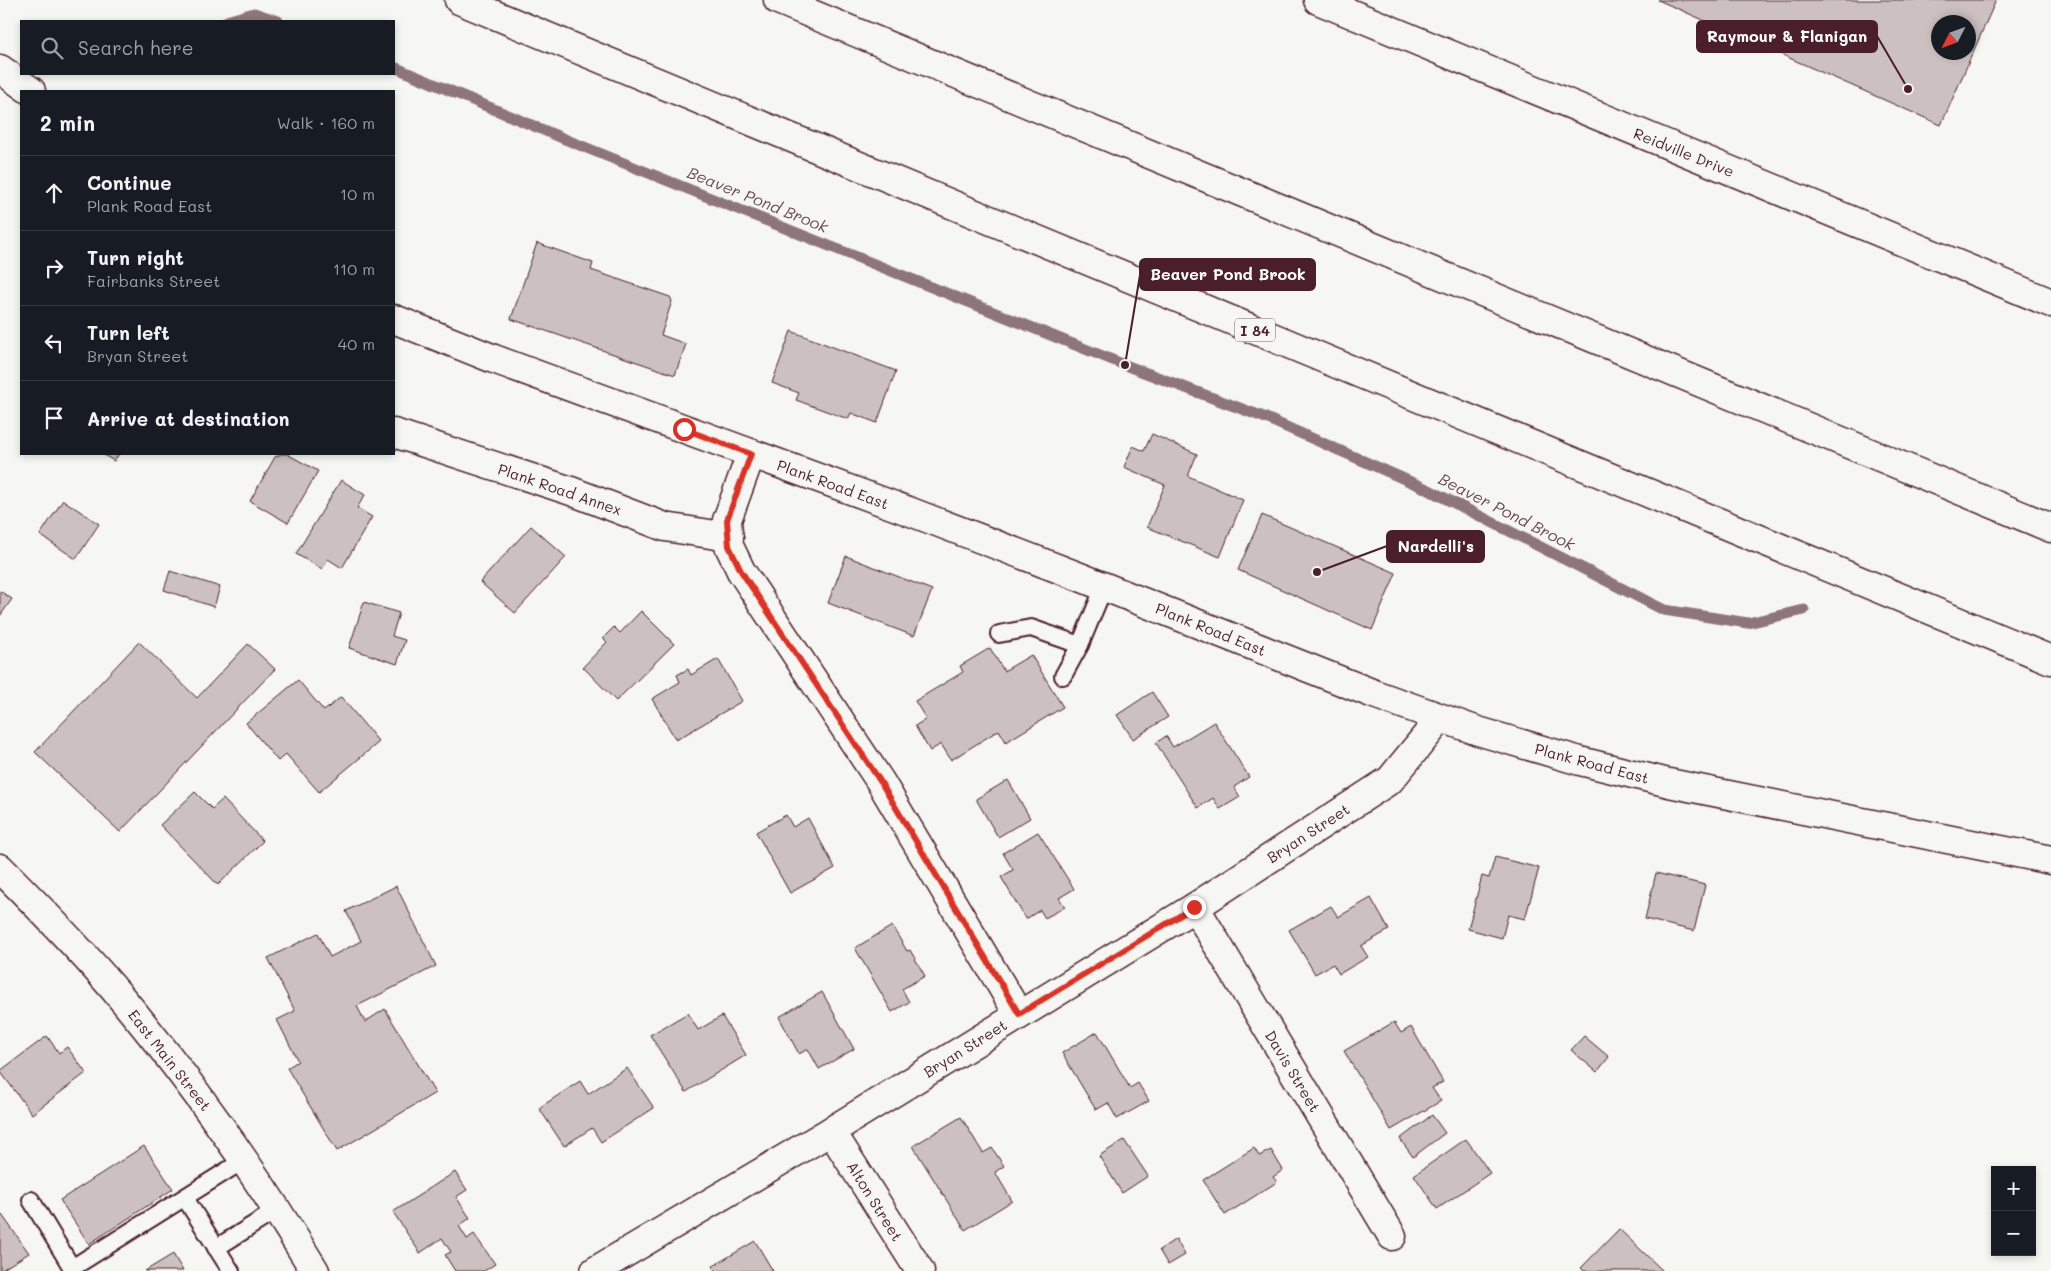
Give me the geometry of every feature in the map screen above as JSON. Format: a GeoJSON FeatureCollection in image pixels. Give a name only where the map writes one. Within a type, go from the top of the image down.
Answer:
{"type":"FeatureCollection","features":[{"type":"Feature","properties":{"kind":"main road","name":"I 84"},"geometry":{"type":"LineString","coordinates":[[459,0],[2051,660]]}},
{"type":"Feature","properties":{"kind":"main road"},"geometry":{"type":"LineString","coordinates":[[778,0],[2051,528]]}},
{"type":"Feature","properties":{"kind":"main road","name":"Reidville Drive"},"geometry":{"type":"LineString","coordinates":[[1318,0],[2051,304]]}},
{"type":"Feature","properties":{"kind":"main road"},"geometry":{"type":"LineString","coordinates":[[0,69],[30,90]]}},
{"type":"Feature","properties":{"kind":"main road","name":"Plank Road East"},"geometry":{"type":"LineString","coordinates":[[395,319],[494,359],[911,512],[1440,719],[1580,761],[1669,783],[2051,860]]}},
{"type":"Feature","properties":{"kind":"main road","name":"Plank Road Annex"},"geometry":{"type":"LineString","coordinates":[[395,433],[571,491],[665,527],[729,537]]}},
{"type":"Feature","properties":{"kind":"main road"},"geometry":{"type":"LineString","coordinates":[[751,454],[727,520],[729,546],[741,571],[880,781],[1019,1014]]}},
{"type":"Feature","properties":{"kind":"main road","name":"Bryan Street"},"geometry":{"type":"LineString","coordinates":[[607,1268],[1194,907],[1390,780],[1440,719]]}},
{"type":"Feature","properties":{"kind":"main road","name":"East Main Street"},"geometry":{"type":"LineString","coordinates":[[0,868],[47,915],[124,1001],[173,1062],[244,1160],[315,1271]]}},
{"type":"Feature","properties":{"kind":"main road","name":"Davis Street"},"geometry":{"type":"LineString","coordinates":[[1194,907],[1392,1236]]}},
{"type":"Feature","properties":{"kind":"main road","name":"Alton Street"},"geometry":{"type":"LineString","coordinates":[[831,1131],[920,1271]]}},
{"type":"Feature","properties":{"kind":"lane"},"geometry":{"type":"LineString","coordinates":[[1063,676],[1080,645],[1104,587]]}},
{"type":"Feature","properties":{"kind":"lane"},"geometry":{"type":"LineString","coordinates":[[1000,634],[1031,628],[1080,645]]}},
{"type":"Feature","properties":{"kind":"lane"},"geometry":{"type":"LineString","coordinates":[[31,1200],[73,1270],[244,1160]]}},
{"type":"Feature","properties":{"kind":"lane"},"geometry":{"type":"LineString","coordinates":[[185,1198],[231,1271]]}},
{"type":"Feature","properties":{"kind":"lane"},"geometry":{"type":"LineString","coordinates":[[216,1248],[277,1210]]}},
{"type":"Feature","properties":{"kind":"building"},"geometry":{"type":"Polygon","coordinates":[[[1658,0],[1996,0],[1976,45],[1976,15],[1931,15],[1931,60],[1970,60],[1941,125],[1658,0]]]}},
{"type":"Feature","properties":{"kind":"building"},"geometry":{"type":"Polygon","coordinates":[[[537,243],[593,263],[591,270],[670,297],[672,301],[661,335],[686,344],[675,375],[511,319],[537,243]]]}},
{"type":"Feature","properties":{"kind":"building"},"geometry":{"type":"Polygon","coordinates":[[[791,331],[896,371],[877,423],[851,413],[848,419],[796,400],[799,393],[772,383],[791,331]]]}},
{"type":"Feature","properties":{"kind":"building"},"geometry":{"type":"Polygon","coordinates":[[[1152,434],[1197,454],[1188,476],[1243,500],[1220,557],[1147,527],[1165,485],[1124,467],[1133,446],[1144,451],[1152,434]]]}},
{"type":"Feature","properties":{"kind":"building"},"geometry":{"type":"Polygon","coordinates":[[[104,455],[118,455],[114,461],[104,455]]]}},
{"type":"Feature","properties":{"kind":"building"},"geometry":{"type":"Polygon","coordinates":[[[289,455],[318,471],[288,523],[250,501],[275,457],[289,455]]]}},
{"type":"Feature","properties":{"kind":"building"},"geometry":{"type":"Polygon","coordinates":[[[341,480],[365,495],[357,508],[372,517],[342,568],[328,559],[322,569],[296,554],[341,480]]]}},
{"type":"Feature","properties":{"kind":"building"},"geometry":{"type":"Polygon","coordinates":[[[63,500],[99,524],[76,559],[40,535],[63,500]]]}},
{"type":"Feature","properties":{"kind":"building"},"geometry":{"type":"Polygon","coordinates":[[[1262,515],[1396,573],[1372,630],[1238,570],[1262,515]]]}},
{"type":"Feature","properties":{"kind":"building"},"geometry":{"type":"Polygon","coordinates":[[[531,526],[566,557],[515,613],[480,582],[531,526]]]}},
{"type":"Feature","properties":{"kind":"building"},"geometry":{"type":"Polygon","coordinates":[[[846,556],[932,590],[914,636],[828,603],[846,556]]]}},
{"type":"Feature","properties":{"kind":"building"},"geometry":{"type":"Polygon","coordinates":[[[170,571],[220,587],[214,607],[164,590],[170,571]]]}},
{"type":"Feature","properties":{"kind":"building"},"geometry":{"type":"Polygon","coordinates":[[[0,591],[12,599],[0,616],[0,591]]]}},
{"type":"Feature","properties":{"kind":"building"},"geometry":{"type":"Polygon","coordinates":[[[364,602],[399,613],[392,636],[405,640],[397,664],[349,648],[364,602]]]}},
{"type":"Feature","properties":{"kind":"building"},"geometry":{"type":"Polygon","coordinates":[[[641,611],[674,644],[616,701],[583,667],[607,642],[603,638],[614,627],[620,633],[641,611]]]}},
{"type":"Feature","properties":{"kind":"building"},"geometry":{"type":"Polygon","coordinates":[[[139,642],[197,698],[248,644],[275,669],[120,832],[35,752],[139,642]]]}},
{"type":"Feature","properties":{"kind":"building"},"geometry":{"type":"Polygon","coordinates":[[[990,648],[1004,671],[1031,655],[1063,707],[1006,742],[999,730],[951,760],[941,744],[930,751],[915,726],[926,719],[915,701],[963,672],[960,666],[990,648]]]}},
{"type":"Feature","properties":{"kind":"building"},"geometry":{"type":"Polygon","coordinates":[[[718,659],[742,701],[676,740],[652,699],[680,682],[677,675],[688,669],[691,675],[718,659]]]}},
{"type":"Feature","properties":{"kind":"building"},"geometry":{"type":"Polygon","coordinates":[[[298,680],[324,711],[341,697],[379,742],[319,792],[286,754],[278,761],[246,723],[298,680]]]}},
{"type":"Feature","properties":{"kind":"building"},"geometry":{"type":"Polygon","coordinates":[[[1152,692],[1168,717],[1133,739],[1117,715],[1152,692]]]}},
{"type":"Feature","properties":{"kind":"building"},"geometry":{"type":"Polygon","coordinates":[[[1214,722],[1249,777],[1234,787],[1240,797],[1220,809],[1213,798],[1198,808],[1156,743],[1166,736],[1173,747],[1214,722]]]}},
{"type":"Feature","properties":{"kind":"building"},"geometry":{"type":"Polygon","coordinates":[[[1008,780],[1030,818],[998,837],[976,799],[1008,780]]]}},
{"type":"Feature","properties":{"kind":"building"},"geometry":{"type":"Polygon","coordinates":[[[195,792],[212,809],[223,799],[263,841],[218,885],[160,825],[195,792]]]}},
{"type":"Feature","properties":{"kind":"building"},"geometry":{"type":"Polygon","coordinates":[[[786,815],[793,827],[808,818],[835,868],[790,893],[756,832],[786,815]]]}},
{"type":"Feature","properties":{"kind":"building"},"geometry":{"type":"Polygon","coordinates":[[[1038,832],[1074,889],[1059,898],[1065,907],[1045,918],[1040,910],[1026,919],[1001,877],[1013,870],[1003,853],[1038,832]]]}},
{"type":"Feature","properties":{"kind":"building"},"geometry":{"type":"Polygon","coordinates":[[[1495,857],[1539,868],[1525,919],[1508,915],[1502,938],[1468,929],[1482,876],[1489,878],[1495,857]]]}},
{"type":"Feature","properties":{"kind":"building"},"geometry":{"type":"Polygon","coordinates":[[[1656,873],[1705,885],[1694,931],[1645,919],[1656,873]]]}},
{"type":"Feature","properties":{"kind":"building"},"geometry":{"type":"Polygon","coordinates":[[[396,886],[436,966],[357,1006],[365,1022],[385,1009],[435,1093],[337,1151],[287,1068],[298,1061],[277,1020],[295,1011],[268,958],[318,933],[330,957],[361,941],[346,911],[396,886]]]}},
{"type":"Feature","properties":{"kind":"building"},"geometry":{"type":"Polygon","coordinates":[[[1371,898],[1389,930],[1361,946],[1368,957],[1339,974],[1333,964],[1315,974],[1289,930],[1331,906],[1338,917],[1371,898]]]}},
{"type":"Feature","properties":{"kind":"building"},"geometry":{"type":"Polygon","coordinates":[[[892,926],[907,951],[910,950],[925,976],[902,989],[909,1002],[892,1012],[855,948],[892,926]]]}},
{"type":"Feature","properties":{"kind":"building"},"geometry":{"type":"Polygon","coordinates":[[[822,992],[854,1049],[819,1069],[808,1049],[799,1054],[779,1017],[822,992]]]}},
{"type":"Feature","properties":{"kind":"building"},"geometry":{"type":"Polygon","coordinates":[[[688,1013],[698,1030],[722,1016],[746,1055],[686,1092],[650,1035],[688,1013]]]}},
{"type":"Feature","properties":{"kind":"building"},"geometry":{"type":"Polygon","coordinates":[[[1394,1022],[1401,1033],[1411,1027],[1443,1082],[1432,1088],[1441,1101],[1391,1130],[1344,1051],[1394,1022]]]}},
{"type":"Feature","properties":{"kind":"building"},"geometry":{"type":"Polygon","coordinates":[[[1097,1032],[1130,1088],[1138,1083],[1149,1101],[1117,1119],[1108,1103],[1096,1110],[1062,1053],[1097,1032]]]}},
{"type":"Feature","properties":{"kind":"building"},"geometry":{"type":"Polygon","coordinates":[[[47,1036],[59,1053],[67,1047],[86,1073],[32,1114],[0,1071],[47,1036]]]}},
{"type":"Feature","properties":{"kind":"building"},"geometry":{"type":"Polygon","coordinates":[[[1584,1036],[1609,1057],[1597,1072],[1571,1050],[1584,1036]]]}},
{"type":"Feature","properties":{"kind":"building"},"geometry":{"type":"Polygon","coordinates":[[[627,1068],[654,1108],[601,1142],[592,1128],[564,1146],[539,1108],[580,1081],[588,1094],[627,1068]]]}},
{"type":"Feature","properties":{"kind":"building"},"geometry":{"type":"Polygon","coordinates":[[[1432,1115],[1445,1133],[1413,1157],[1400,1139],[1432,1115]]]}},
{"type":"Feature","properties":{"kind":"building"},"geometry":{"type":"Polygon","coordinates":[[[961,1117],[983,1153],[992,1148],[1004,1166],[995,1172],[1012,1201],[965,1230],[913,1146],[961,1117]]]}},
{"type":"Feature","properties":{"kind":"building"},"geometry":{"type":"Polygon","coordinates":[[[1466,1139],[1490,1173],[1437,1209],[1414,1175],[1466,1139]]]}},
{"type":"Feature","properties":{"kind":"building"},"geometry":{"type":"Polygon","coordinates":[[[1124,1140],[1148,1176],[1122,1193],[1099,1156],[1124,1140]]]}},
{"type":"Feature","properties":{"kind":"building"},"geometry":{"type":"Polygon","coordinates":[[[144,1146],[173,1189],[89,1244],[60,1200],[144,1146]]]}},
{"type":"Feature","properties":{"kind":"building"},"geometry":{"type":"Polygon","coordinates":[[[1254,1148],[1259,1156],[1271,1150],[1283,1170],[1273,1177],[1277,1182],[1225,1215],[1203,1180],[1254,1148]]]}},
{"type":"Feature","properties":{"kind":"building"},"geometry":{"type":"Polygon","coordinates":[[[455,1172],[467,1190],[456,1197],[470,1218],[459,1226],[467,1239],[474,1234],[495,1264],[484,1271],[455,1271],[445,1255],[451,1252],[442,1238],[420,1253],[393,1212],[455,1172]]]}},
{"type":"Feature","properties":{"kind":"building"},"geometry":{"type":"Polygon","coordinates":[[[2,1215],[29,1253],[0,1271],[0,1217],[2,1215]]]}},
{"type":"Feature","properties":{"kind":"building"},"geometry":{"type":"Polygon","coordinates":[[[1619,1229],[1663,1271],[1584,1271],[1581,1268],[1619,1229]]]}},
{"type":"Feature","properties":{"kind":"building"},"geometry":{"type":"Polygon","coordinates":[[[1176,1239],[1185,1255],[1168,1265],[1159,1250],[1176,1239]]]}},
{"type":"Feature","properties":{"kind":"building"},"geometry":{"type":"Polygon","coordinates":[[[755,1241],[773,1271],[716,1271],[713,1266],[755,1241]]]}},
{"type":"Feature","properties":{"kind":"building"},"geometry":{"type":"Polygon","coordinates":[[[173,1254],[183,1271],[145,1271],[173,1254]]]}},
{"type":"Feature","properties":{"kind":"waterway","name":"Beaver Pond Brook"},"geometry":{"type":"LineString","coordinates":[[230,20],[254,13],[275,20]]}},
{"type":"Feature","properties":{"kind":"waterway","name":"Beaver Pond Brook"},"geometry":{"type":"LineString","coordinates":[[395,67],[567,140],[802,235],[1125,365],[1266,418],[1427,489],[1664,610],[1748,623],[1804,610]]}},
{"type":"Feature","properties":{"kind":"place","name":"Raymour & Flanigan"},"geometry":{"type":"Point","coordinates":[1908,89]}},
{"type":"Feature","properties":{"kind":"place","name":"Beaver Pond Brook"},"geometry":{"type":"Point","coordinates":[1125,365]}},
{"type":"Feature","properties":{"kind":"place","name":"Nardelli's"},"geometry":{"type":"Point","coordinates":[1317,572]}},
{"type":"Feature","properties":{"kind":"route"},"geometry":{"type":"LineString","coordinates":[[684,429],[751,454],[727,520],[729,546],[741,571],[880,781],[1019,1014],[1194,907]]}}]}
